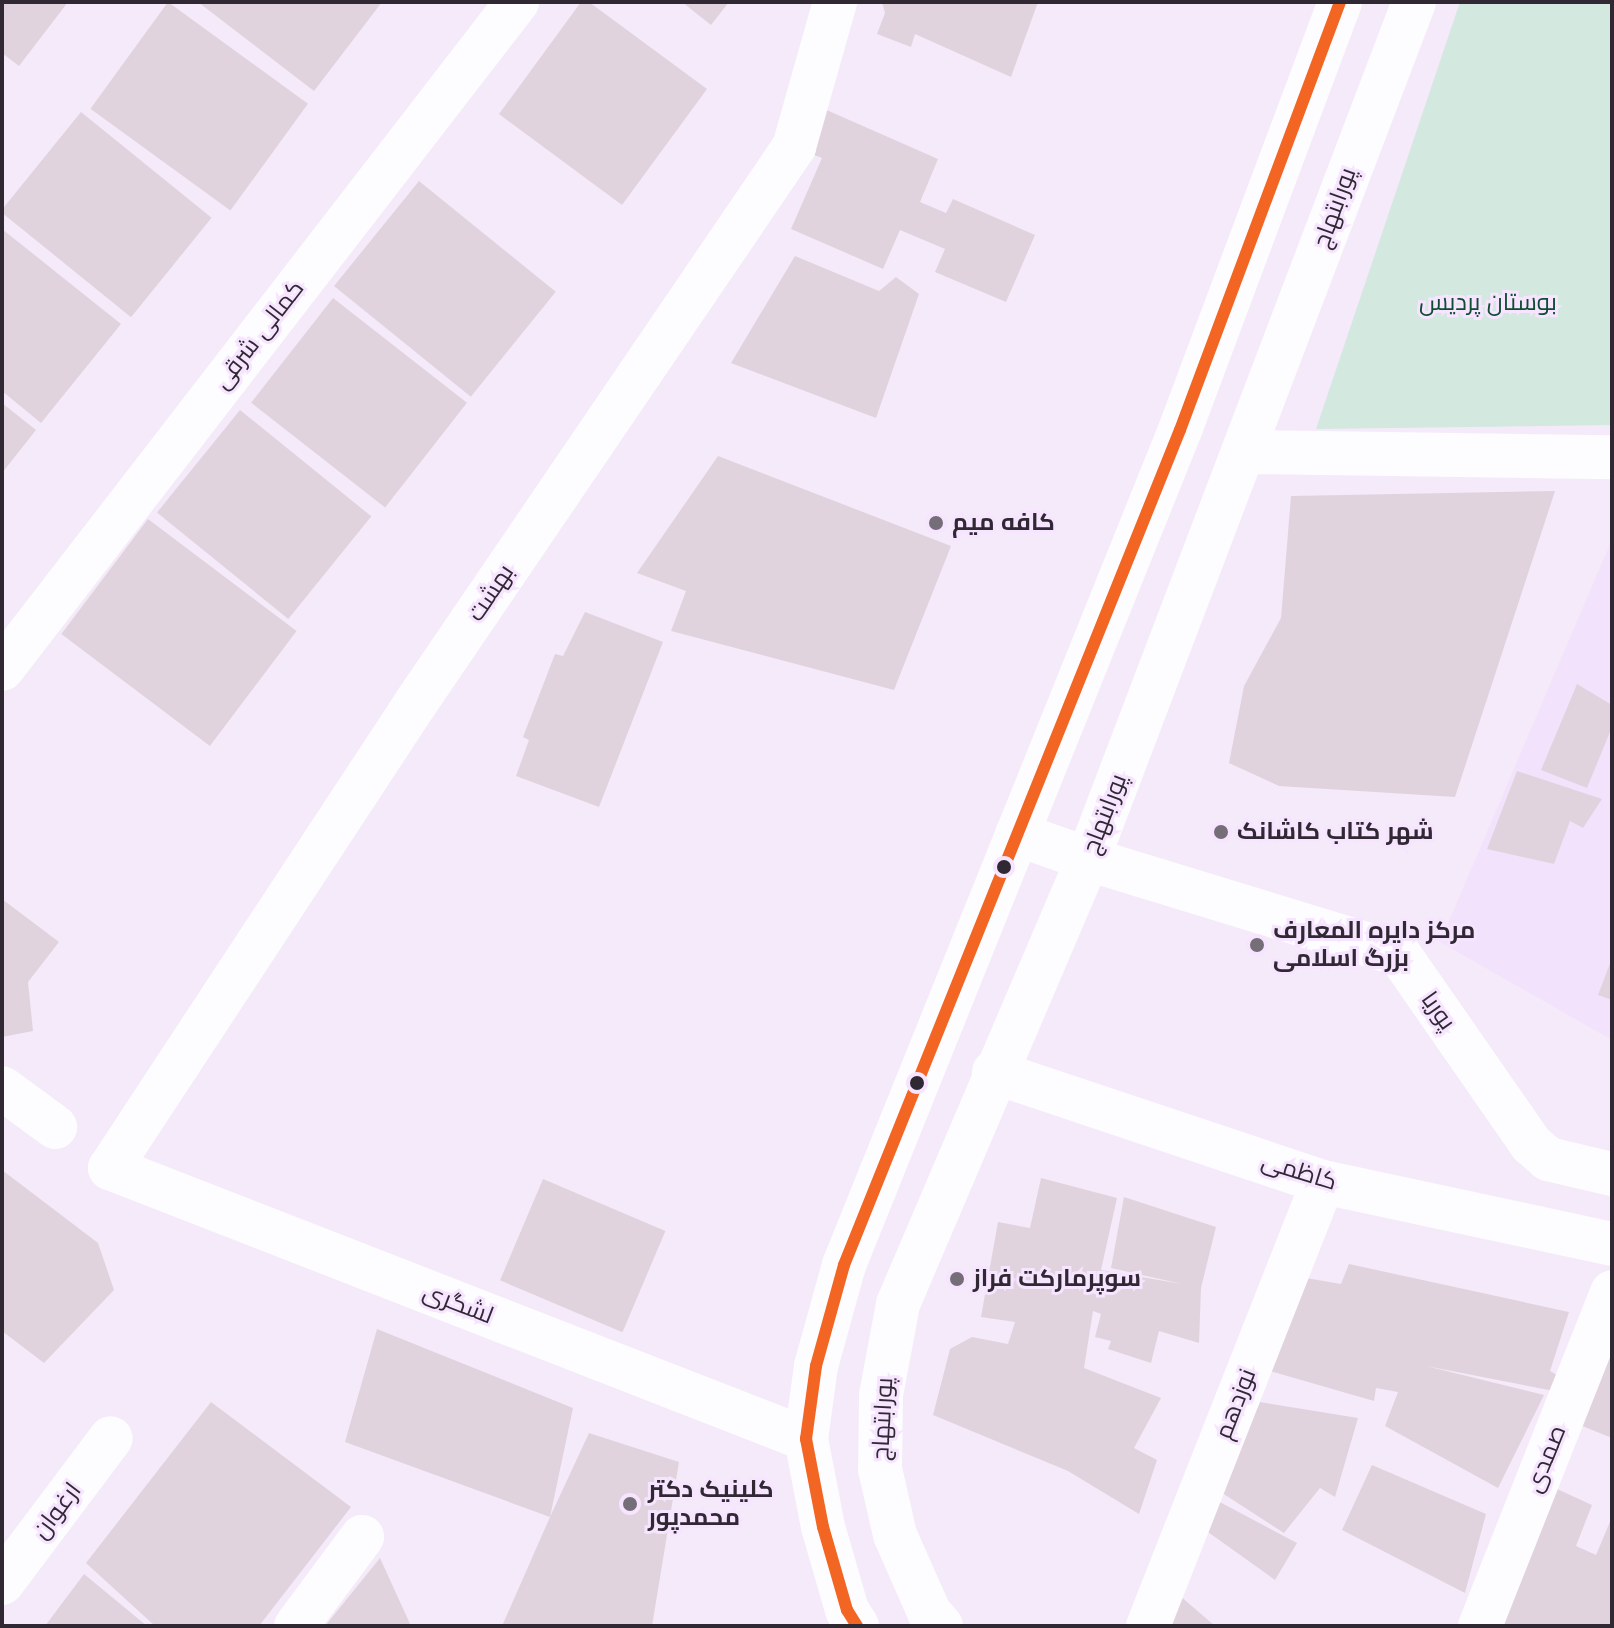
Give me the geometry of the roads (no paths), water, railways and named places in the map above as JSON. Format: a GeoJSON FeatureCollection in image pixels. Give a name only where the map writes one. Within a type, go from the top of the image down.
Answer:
{"type":"FeatureCollection","features":[{"type":"Feature","properties":{"kind":"street","name":"کمالی شرقی"},"geometry":{"type":"LineString","coordinates":[[2,669],[517,2]]}},
{"type":"Feature","properties":{"kind":"street","name":"بهشت"},"geometry":{"type":"LineString","coordinates":[[110,1168],[415,704],[794,147],[835,2]]}},
{"type":"Feature","properties":{"kind":"street"},"geometry":{"type":"LineString","coordinates":[[844,1621],[806,1439],[816,1366],[844,1265],[1180,430],[1340,2]]}},
{"type":"Feature","properties":{"kind":"street","name":"پورابتهاج"},"geometry":{"type":"LineString","coordinates":[[941,1626],[929,1612],[895,1535],[880,1469],[881,1395],[898,1304],[994,1072],[1088,859],[1414,2]]}},
{"type":"Feature","properties":{"kind":"street"},"geometry":{"type":"LineString","coordinates":[[1180,430],[1244,452],[1612,457]]}},
{"type":"Feature","properties":{"kind":"street","name":"پوریا"},"geometry":{"type":"LineString","coordinates":[[1017,834],[1088,859],[1399,954],[1531,1144],[1548,1159],[1612,1174]]}},
{"type":"Feature","properties":{"kind":"street","name":"کاظمی"},"geometry":{"type":"LineString","coordinates":[[994,1072],[1323,1182],[1612,1244]]}},
{"type":"Feature","properties":{"kind":"street"},"geometry":{"type":"LineString","coordinates":[[2,1088],[55,1127]]}},
{"type":"Feature","properties":{"kind":"street","name":"لشگری"},"geometry":{"type":"LineString","coordinates":[[110,1168],[806,1439]]}},
{"type":"Feature","properties":{"kind":"street","name":"نوزدهم"},"geometry":{"type":"LineString","coordinates":[[1148,1626],[1323,1182]]}},
{"type":"Feature","properties":{"kind":"street","name":"صمدی"},"geometry":{"type":"LineString","coordinates":[[1480,1626],[1612,1292]]}},
{"type":"Feature","properties":{"kind":"street","name":"ارغوان"},"geometry":{"type":"LineString","coordinates":[[2,1583],[111,1438]]}},
{"type":"Feature","properties":{"kind":"street"},"geometry":{"type":"LineString","coordinates":[[296,1626],[362,1537]]}},
{"type":"Feature","properties":{"kind":"place","name":"کافه میم"},"geometry":{"type":"Point","coordinates":[936,523]}},
{"type":"Feature","properties":{"kind":"place","name":"شهر کتاب کاشانک"},"geometry":{"type":"Point","coordinates":[1221,832]}},
{"type":"Feature","properties":{"kind":"place","name":"مرکز دایره المعارف بزرگ اسلامی"},"geometry":{"type":"Point","coordinates":[1257,945]}},
{"type":"Feature","properties":{"kind":"place","name":"سوپرمارکت فراز"},"geometry":{"type":"Point","coordinates":[957,1279]}},
{"type":"Feature","properties":{"kind":"place","name":"کلینیک دکتر محمدپور"},"geometry":{"type":"Point","coordinates":[630,1504]}},
{"type":"Feature","properties":{"kind":"park label","name":"بوستان پردیس"},"geometry":{"type":"Point","coordinates":[1488,303]}}]}
